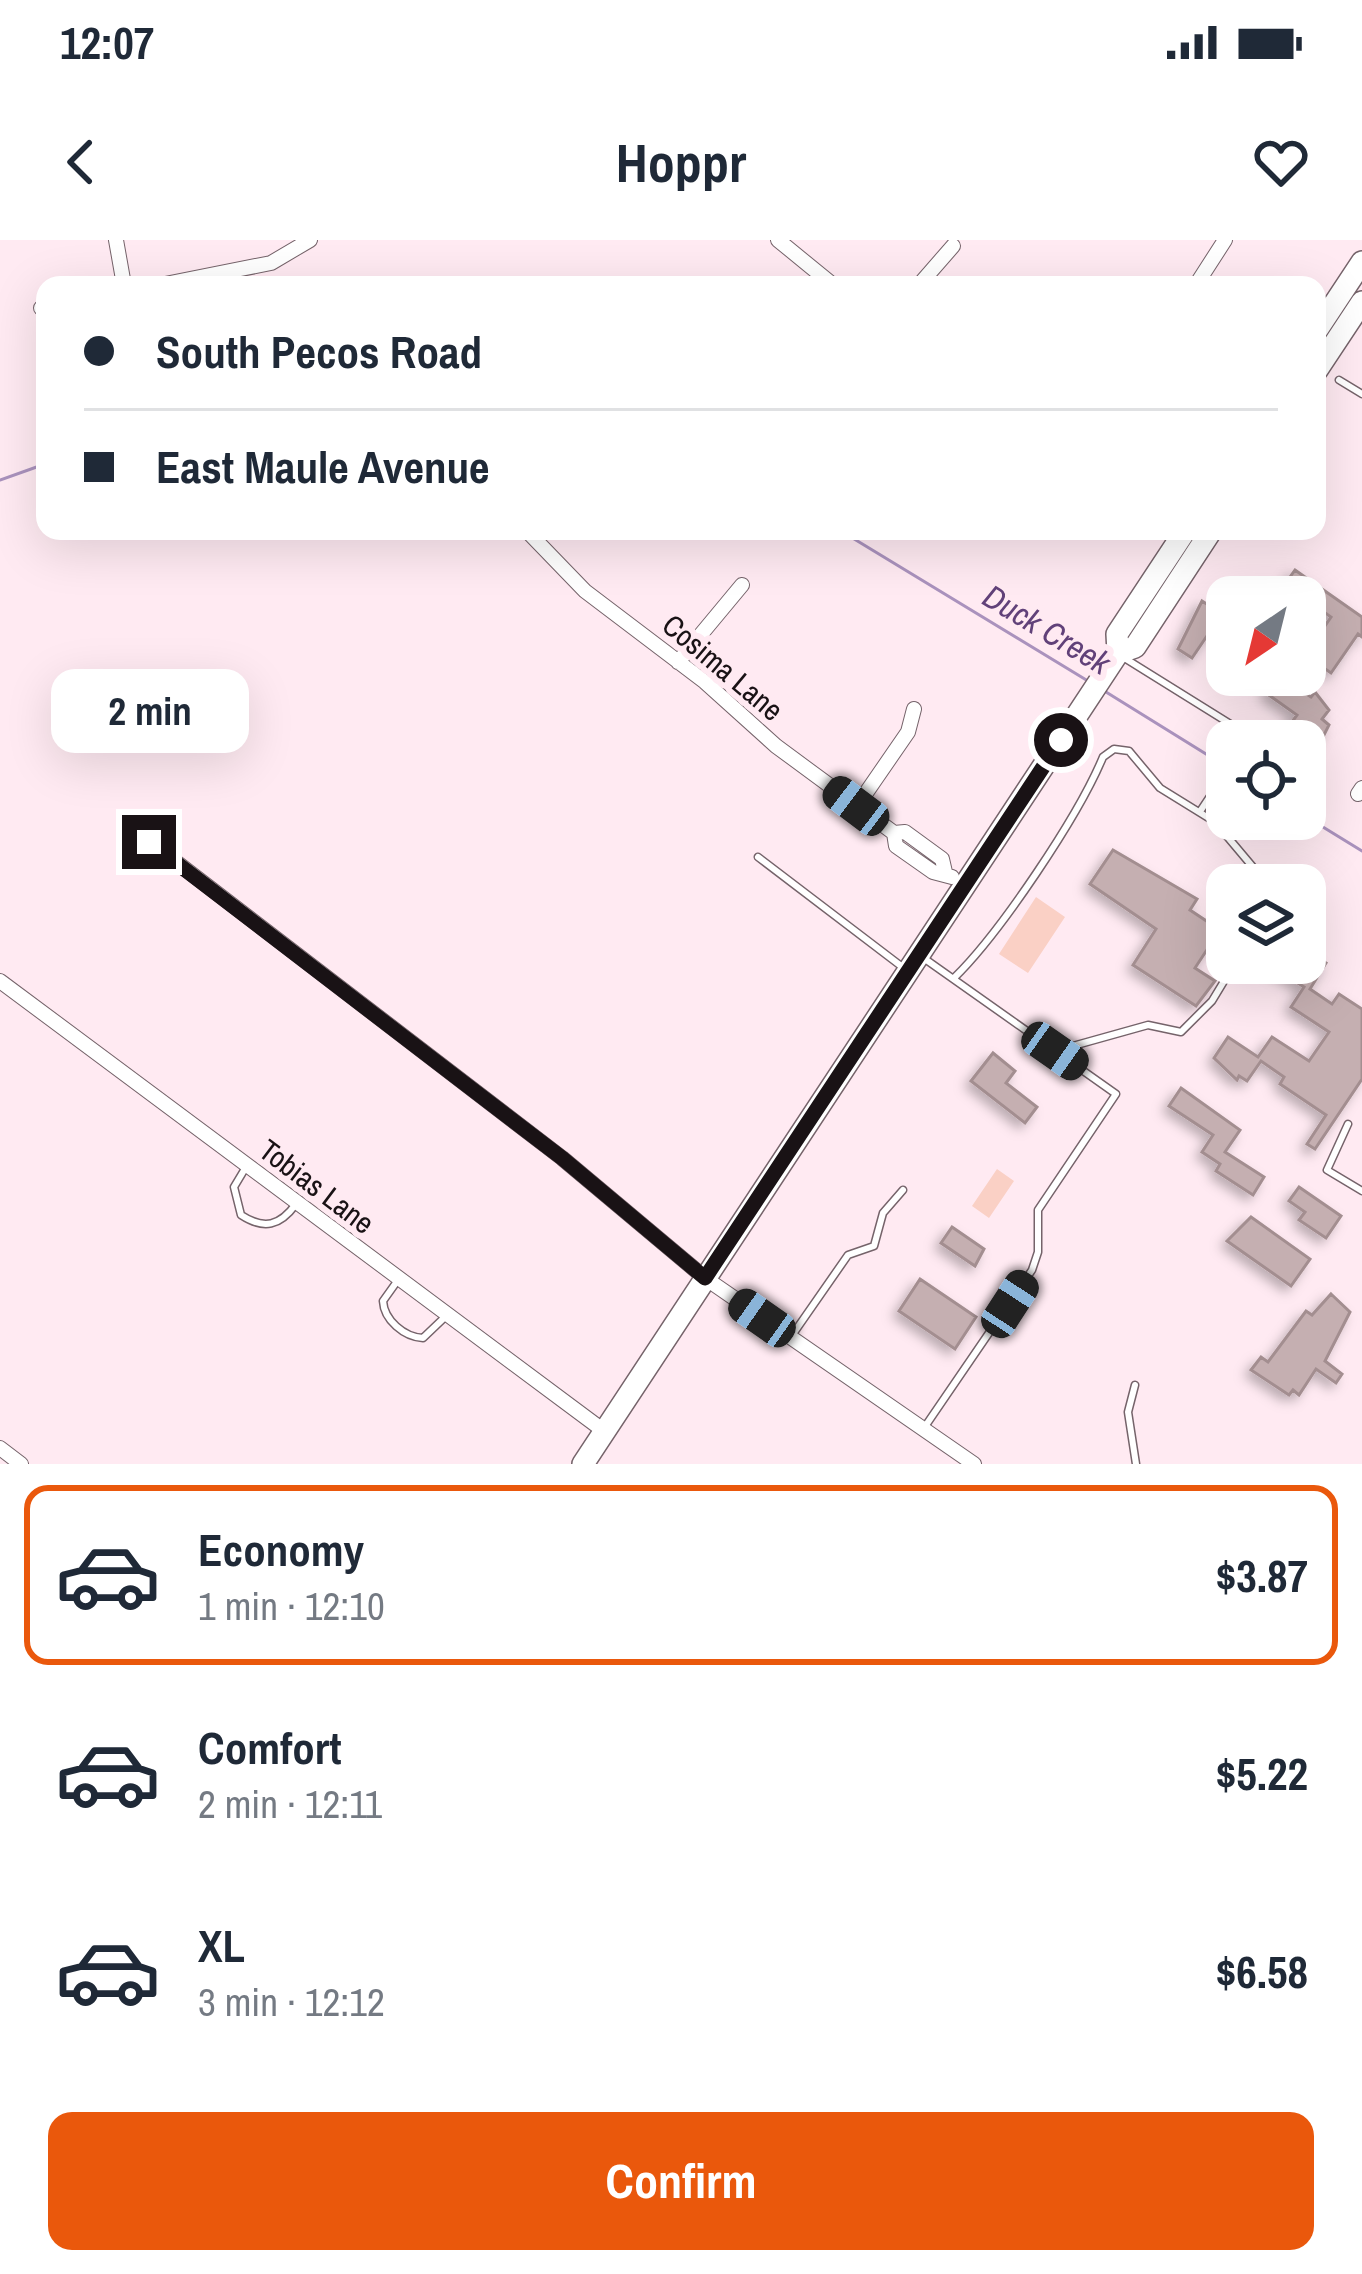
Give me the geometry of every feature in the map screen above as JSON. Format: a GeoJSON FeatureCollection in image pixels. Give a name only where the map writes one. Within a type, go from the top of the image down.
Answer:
{"type":"FeatureCollection","features":[{"type":"Feature","properties":{"kind":"main road"},"geometry":{"type":"LineString","coordinates":[[1326,316],[1362,262]]}},
{"type":"Feature","properties":{"kind":"main road"},"geometry":{"type":"LineString","coordinates":[[1326,356],[1362,302]]}},
{"type":"Feature","properties":{"kind":"main road"},"geometry":{"type":"LineString","coordinates":[[591,1461],[604,1431],[1085,703],[1180,540]]}},
{"type":"Feature","properties":{"kind":"main road"},"geometry":{"type":"LineString","coordinates":[[1115,654],[1135,646],[1205,540]]}},
{"type":"Feature","properties":{"kind":"street"},"geometry":{"type":"LineString","coordinates":[[116,240],[122,276]]}},
{"type":"Feature","properties":{"kind":"street"},"geometry":{"type":"LineString","coordinates":[[205,276],[271,263],[310,240]]}},
{"type":"Feature","properties":{"kind":"street"},"geometry":{"type":"LineString","coordinates":[[778,240],[822,276]]}},
{"type":"Feature","properties":{"kind":"street"},"geometry":{"type":"LineString","coordinates":[[1202,276],[1225,240]]}},
{"type":"Feature","properties":{"kind":"street"},"geometry":{"type":"LineString","coordinates":[[927,276],[952,246]]}},
{"type":"Feature","properties":{"kind":"street","name":"Cosima Lane"},"geometry":{"type":"LineString","coordinates":[[536,540],[585,591],[856,806],[894,833],[905,832],[915,849],[942,859],[945,872],[964,886]]}},
{"type":"Feature","properties":{"kind":"street"},"geometry":{"type":"LineString","coordinates":[[678,662],[742,586]]}},
{"type":"Feature","properties":{"kind":"street"},"geometry":{"type":"LineString","coordinates":[[856,806],[908,732],[914,709]]}},
{"type":"Feature","properties":{"kind":"street"},"geometry":{"type":"LineString","coordinates":[[124,822],[562,1158],[705,1278],[974,1464]]}},
{"type":"Feature","properties":{"kind":"street","name":"Tobias Lane"},"geometry":{"type":"LineString","coordinates":[[0,981],[604,1431]]}},
{"type":"Feature","properties":{"kind":"street"},"geometry":{"type":"LineString","coordinates":[[0,1448],[22,1464]]}},
{"type":"Feature","properties":{"kind":"lane"},"geometry":{"type":"LineString","coordinates":[[1339,380],[1362,394]]}},
{"type":"Feature","properties":{"kind":"lane"},"geometry":{"type":"LineString","coordinates":[[1115,654],[1215,720]]}},
{"type":"Feature","properties":{"kind":"lane"},"geometry":{"type":"LineString","coordinates":[[955,978],[983,950],[1058,841],[1103,757],[1114,749],[1129,752],[1178,802],[1201,810],[1249,864]]}},
{"type":"Feature","properties":{"kind":"lane"},"geometry":{"type":"LineString","coordinates":[[1201,810],[1206,802]]}},
{"type":"Feature","properties":{"kind":"lane"},"geometry":{"type":"LineString","coordinates":[[758,857],[914,963],[955,978],[1116,1094],[1038,1210],[1038,1252],[1032,1270],[924,1428]]}},
{"type":"Feature","properties":{"kind":"lane"},"geometry":{"type":"LineString","coordinates":[[1055,1051],[1148,1025],[1181,1032],[1213,1001],[1222,984]]}},
{"type":"Feature","properties":{"kind":"lane"},"geometry":{"type":"LineString","coordinates":[[1348,1124],[1327,1170],[1362,1191]]}},
{"type":"Feature","properties":{"kind":"lane"},"geometry":{"type":"LineString","coordinates":[[246,1167],[234,1187],[241,1214],[261,1226],[273,1224],[296,1204]]}},
{"type":"Feature","properties":{"kind":"lane"},"geometry":{"type":"LineString","coordinates":[[791,1337],[848,1255],[874,1246],[883,1213],[903,1190]]}},
{"type":"Feature","properties":{"kind":"lane"},"geometry":{"type":"LineString","coordinates":[[398,1280],[383,1310],[412,1337],[433,1333],[446,1316]]}},
{"type":"Feature","properties":{"kind":"lane"},"geometry":{"type":"LineString","coordinates":[[1135,1385],[1128,1412],[1136,1464]]}},
{"type":"Feature","properties":{"kind":"shaded area"},"geometry":{"type":"Polygon","coordinates":[[[1036,897],[1065,917],[1028,973],[999,954],[1036,897]]]}},
{"type":"Feature","properties":{"kind":"shaded area"},"geometry":{"type":"Polygon","coordinates":[[[997,1169],[1014,1181],[989,1218],[972,1206],[997,1169]]]}},
{"type":"Feature","properties":{"kind":"building"},"geometry":{"type":"Polygon","coordinates":[[[1326,592],[1362,617],[1362,637],[1358,634],[1331,673],[1326,670],[1326,624],[1331,617],[1326,613],[1326,592]]]}},
{"type":"Feature","properties":{"kind":"building"},"geometry":{"type":"Polygon","coordinates":[[[1202,601],[1206,604],[1206,637],[1192,658],[1178,649],[1202,601]]]}},
{"type":"Feature","properties":{"kind":"building"},"geometry":{"type":"Polygon","coordinates":[[[1270,696],[1318,696],[1329,710],[1323,720],[1293,720],[1297,715],[1270,696]]]}},
{"type":"Feature","properties":{"kind":"building"},"geometry":{"type":"Polygon","coordinates":[[[1113,850],[1197,899],[1190,910],[1206,921],[1206,951],[1195,968],[1206,975],[1206,984],[1213,984],[1196,1006],[1133,965],[1156,929],[1090,884],[1113,850]]]}},
{"type":"Feature","properties":{"kind":"building"},"geometry":{"type":"Polygon","coordinates":[[[1299,984],[1313,984],[1310,989],[1332,1004],[1339,994],[1362,1009],[1362,1079],[1315,1149],[1307,1144],[1326,1115],[1280,1084],[1284,1077],[1261,1061],[1247,1081],[1239,1076],[1237,1080],[1214,1058],[1228,1037],[1258,1057],[1272,1037],[1309,1061],[1329,1032],[1291,1007],[1304,987],[1299,984]]]}},
{"type":"Feature","properties":{"kind":"building"},"geometry":{"type":"Polygon","coordinates":[[[993,1053],[1015,1071],[1006,1083],[1037,1107],[1025,1123],[971,1081],[993,1053]]]}},
{"type":"Feature","properties":{"kind":"building"},"geometry":{"type":"Polygon","coordinates":[[[1181,1088],[1240,1130],[1225,1152],[1264,1177],[1253,1195],[1216,1171],[1220,1164],[1202,1152],[1213,1135],[1169,1106],[1181,1088]]]}},
{"type":"Feature","properties":{"kind":"building"},"geometry":{"type":"Polygon","coordinates":[[[1299,1187],[1341,1216],[1326,1238],[1299,1220],[1305,1212],[1289,1201],[1299,1187]]]}},
{"type":"Feature","properties":{"kind":"building"},"geometry":{"type":"Polygon","coordinates":[[[1251,1217],[1310,1259],[1291,1286],[1227,1241],[1251,1217]]]}},
{"type":"Feature","properties":{"kind":"building"},"geometry":{"type":"Polygon","coordinates":[[[952,1227],[984,1249],[975,1266],[941,1243],[952,1227]]]}},
{"type":"Feature","properties":{"kind":"building"},"geometry":{"type":"Polygon","coordinates":[[[920,1279],[976,1317],[955,1349],[899,1311],[920,1279]]]}},
{"type":"Feature","properties":{"kind":"building"},"geometry":{"type":"Polygon","coordinates":[[[1331,1294],[1350,1312],[1325,1361],[1342,1374],[1336,1383],[1316,1369],[1299,1395],[1293,1390],[1289,1395],[1251,1370],[1261,1357],[1268,1362],[1306,1311],[1312,1315],[1331,1294]]]}},
{"type":"Feature","properties":{"kind":"waterway","name":"Duck Creek"},"geometry":{"type":"LineString","coordinates":[[0,480],[36,467]]}},
{"type":"Feature","properties":{"kind":"waterway","name":"Duck Creek"},"geometry":{"type":"LineString","coordinates":[[856,540],[1088,681]]}},
{"type":"Feature","properties":{"kind":"waterway","name":"Duck Creek"},"geometry":{"type":"LineString","coordinates":[[1106,692],[1206,754]]}},
{"type":"Feature","properties":{"kind":"waterway","name":"Duck Creek"},"geometry":{"type":"LineString","coordinates":[[1326,829],[1362,851]]}},
{"type":"Feature","properties":{"kind":"route"},"geometry":{"type":"LineString","coordinates":[[149,842],[562,1158],[705,1278],[1061,740]]}}]}
